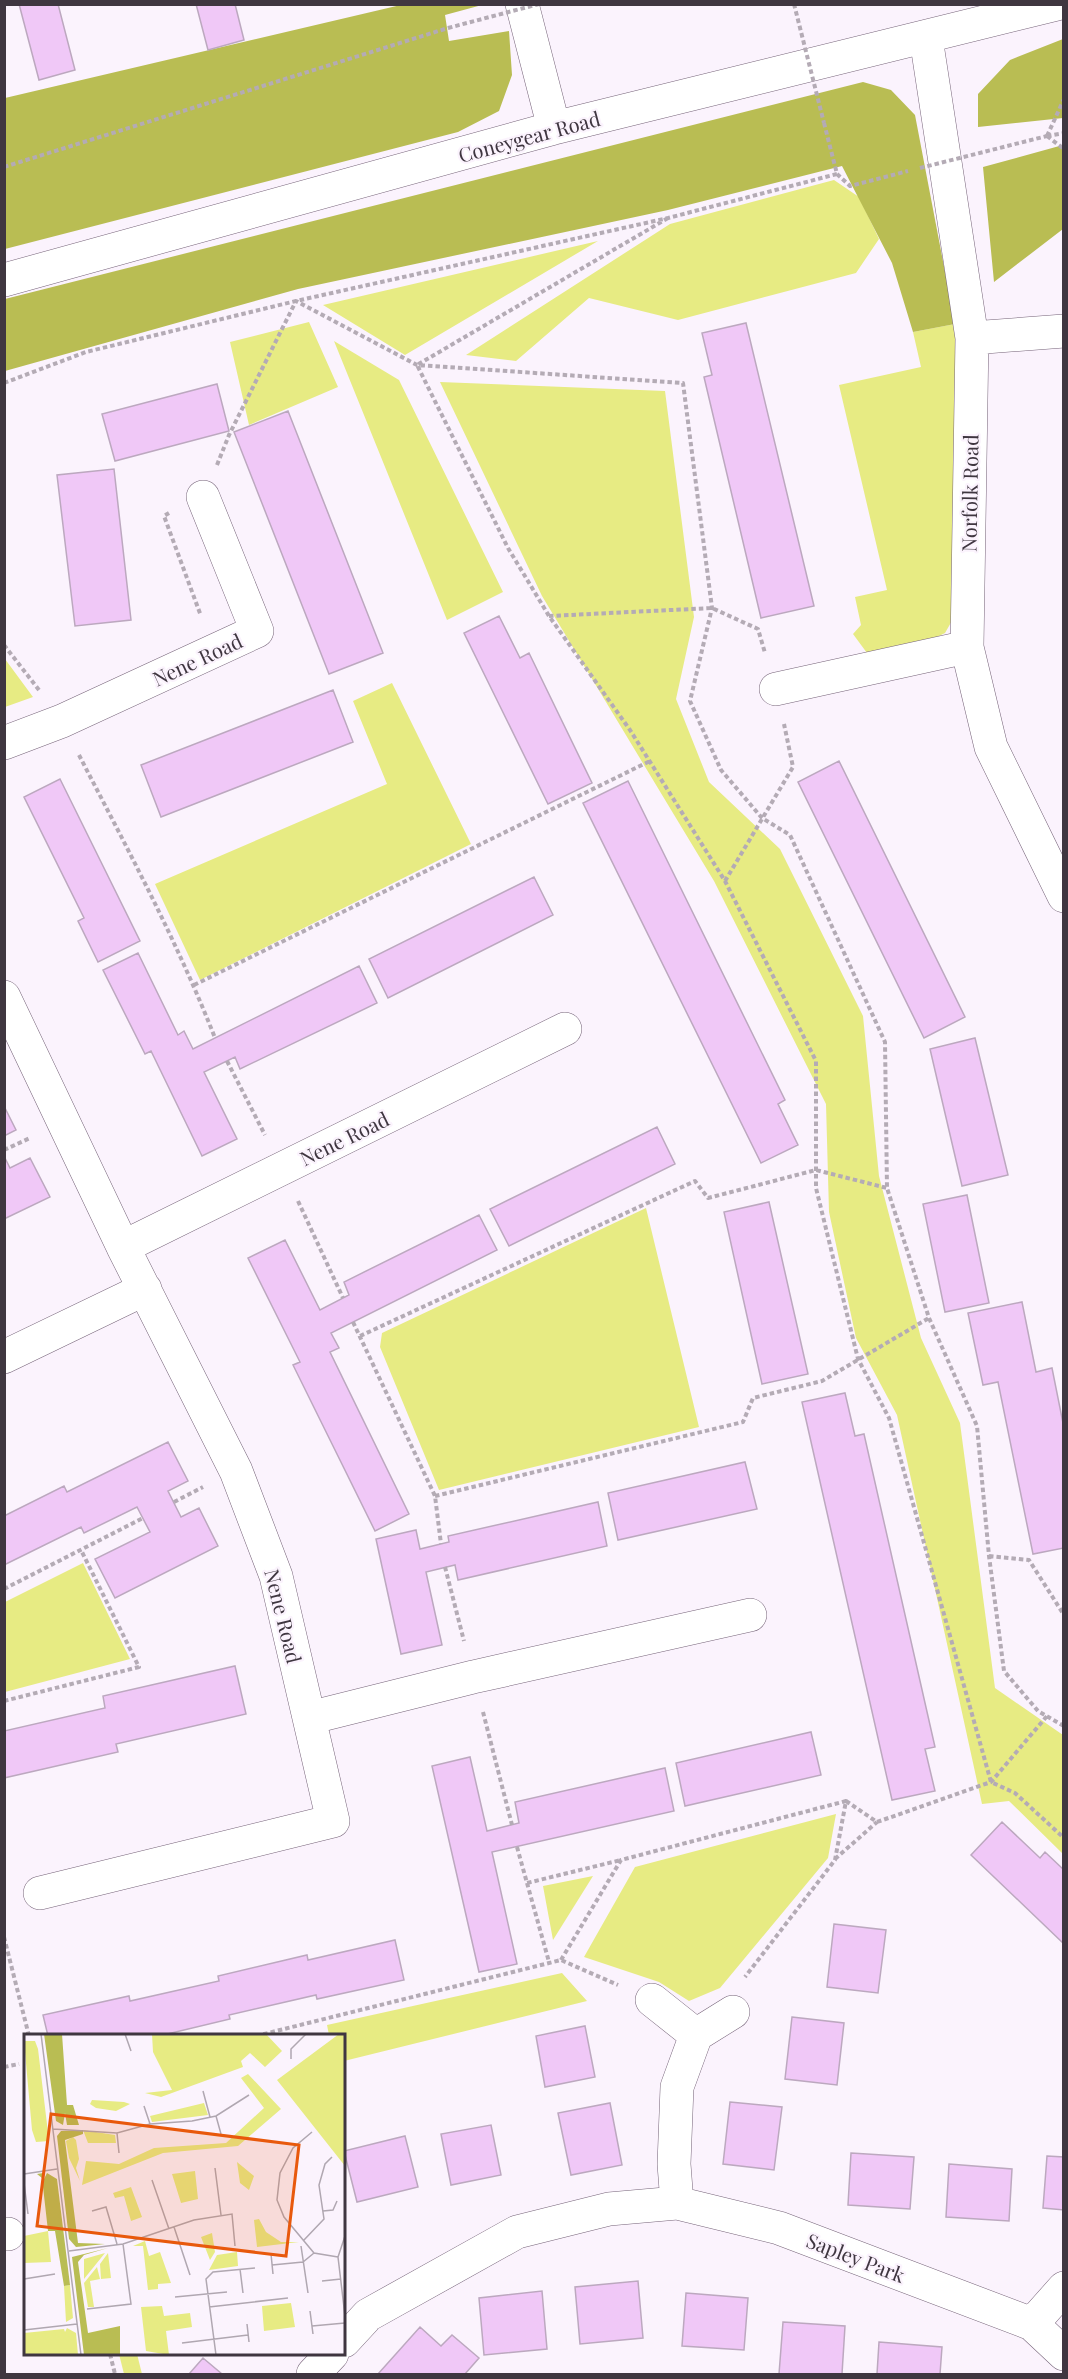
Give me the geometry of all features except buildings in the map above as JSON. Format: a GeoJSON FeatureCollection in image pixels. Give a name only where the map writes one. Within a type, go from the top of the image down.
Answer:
{"type":"FeatureCollection","features":[{"type":"Feature","properties":{"kind":"street"},"geometry":{"type":"LineString","coordinates":[[522,4],[554,128]]}},
{"type":"Feature","properties":{"kind":"street","name":"Coneygear Road"},"geometry":{"type":"LineString","coordinates":[[4,279],[554,128],[1057,4]]}},
{"type":"Feature","properties":{"kind":"street","name":"Norfolk Road"},"geometry":{"type":"LineString","coordinates":[[926,38],[972,338],[967,648],[991,747],[1064,896]]}},
{"type":"Feature","properties":{"kind":"street"},"geometry":{"type":"LineString","coordinates":[[972,338],[1064,331]]}},
{"type":"Feature","properties":{"kind":"street","name":"Nene Road"},"geometry":{"type":"LineString","coordinates":[[4,743],[62,721],[257,631],[203,497]]}},
{"type":"Feature","properties":{"kind":"street"},"geometry":{"type":"LineString","coordinates":[[776,689],[967,648]]}},
{"type":"Feature","properties":{"kind":"street","name":"Nene Road"},"geometry":{"type":"LineString","coordinates":[[4,997],[123,1247],[236,1471],[276,1576],[333,1821],[40,1893]]}},
{"type":"Feature","properties":{"kind":"street","name":"Nene Road"},"geometry":{"type":"LineString","coordinates":[[123,1247],[565,1029]]}},
{"type":"Feature","properties":{"kind":"street"},"geometry":{"type":"LineString","coordinates":[[4,1357],[145,1289]]}},
{"type":"Feature","properties":{"kind":"street"},"geometry":{"type":"LineString","coordinates":[[309,1719],[473,1677],[750,1614]]}},
{"type":"Feature","properties":{"kind":"street"},"geometry":{"type":"LineString","coordinates":[[652,2000],[696,2035]]}},
{"type":"Feature","properties":{"kind":"street"},"geometry":{"type":"LineString","coordinates":[[677,2203],[674,2163],[677,2087],[696,2035],[733,2012]]}},
{"type":"Feature","properties":{"kind":"street","name":"Sapley Park"},"geometry":{"type":"LineString","coordinates":[[345,2340],[368,2314],[517,2232],[609,2209],[677,2203],[779,2228],[1032,2324],[1064,2354]]}},
{"type":"Feature","properties":{"kind":"street"},"geometry":{"type":"LineString","coordinates":[[1032,2324],[1064,2288]]}},
{"type":"Feature","properties":{"kind":"street"},"geometry":{"type":"LineString","coordinates":[[313,2374],[331,2355]]}},
{"type":"Feature","properties":{"kind":"path"},"geometry":{"type":"LineString","coordinates":[[4,167],[448,28],[538,4]]}},
{"type":"Feature","properties":{"kind":"path"},"geometry":{"type":"LineString","coordinates":[[794,4],[837,174],[850,186],[1064,133]]}},
{"type":"Feature","properties":{"kind":"path"},"geometry":{"type":"LineString","coordinates":[[1047,136],[1064,99]]}},
{"type":"Feature","properties":{"kind":"path"},"geometry":{"type":"LineString","coordinates":[[1047,136],[1064,148]]}},
{"type":"Feature","properties":{"kind":"path"},"geometry":{"type":"LineString","coordinates":[[4,383],[86,352],[296,301],[668,218],[837,174]]}},
{"type":"Feature","properties":{"kind":"path"},"geometry":{"type":"LineString","coordinates":[[417,364],[668,218]]}},
{"type":"Feature","properties":{"kind":"path"},"geometry":{"type":"LineString","coordinates":[[296,301],[417,364],[683,383],[712,608],[690,701],[721,770],[762,818],[790,835],[885,1042],[887,1188],[929,1318],[977,1426],[989,1556],[1004,1671],[1038,1711],[1064,1726]]}},
{"type":"Feature","properties":{"kind":"path"},"geometry":{"type":"LineString","coordinates":[[417,364],[508,548],[549,616],[650,761],[725,881],[816,1061],[816,1188],[858,1359],[889,1418],[991,1782],[1015,1793],[1064,1838]]}},
{"type":"Feature","properties":{"kind":"path"},"geometry":{"type":"LineString","coordinates":[[549,616],[712,608],[758,629],[776,689],[793,767],[725,881]]}},
{"type":"Feature","properties":{"kind":"path"},"geometry":{"type":"LineString","coordinates":[[4,645],[62,721],[148,890],[194,986],[215,1038]]}},
{"type":"Feature","properties":{"kind":"path"},"geometry":{"type":"LineString","coordinates":[[194,986],[650,761]]}},
{"type":"Feature","properties":{"kind":"path"},"geometry":{"type":"LineString","coordinates":[[360,1336],[694,1181],[708,1198],[816,1170],[887,1188]]}},
{"type":"Feature","properties":{"kind":"path"},"geometry":{"type":"LineString","coordinates":[[435,1496],[742,1422],[753,1398],[822,1382],[929,1318]]}},
{"type":"Feature","properties":{"kind":"path"},"geometry":{"type":"LineString","coordinates":[[353,1322],[435,1496],[441,1544]]}},
{"type":"Feature","properties":{"kind":"path"},"geometry":{"type":"LineString","coordinates":[[4,1588],[143,1518]]}},
{"type":"Feature","properties":{"kind":"path"},"geometry":{"type":"LineString","coordinates":[[4,1701],[139,1666],[81,1550]]}},
{"type":"Feature","properties":{"kind":"path"},"geometry":{"type":"LineString","coordinates":[[989,1556],[1029,1560],[1064,1615]]}},
{"type":"Feature","properties":{"kind":"path"},"geometry":{"type":"LineString","coordinates":[[733,2012],[735,1991],[835,1860],[877,1822],[991,1782],[1047,1716]]}},
{"type":"Feature","properties":{"kind":"path"},"geometry":{"type":"LineString","coordinates":[[527,1883],[846,1801],[877,1822]]}},
{"type":"Feature","properties":{"kind":"path"},"geometry":{"type":"LineString","coordinates":[[835,1860],[846,1801]]}},
{"type":"Feature","properties":{"kind":"path"},"geometry":{"type":"LineString","coordinates":[[517,1847],[549,1962]]}},
{"type":"Feature","properties":{"kind":"path"},"geometry":{"type":"LineString","coordinates":[[561,1960],[621,1860]]}},
{"type":"Feature","properties":{"kind":"path"},"geometry":{"type":"LineString","coordinates":[[4,1937],[28,2034]]}},
{"type":"Feature","properties":{"kind":"path"},"geometry":{"type":"LineString","coordinates":[[264,2034],[561,1960],[652,2000]]}},
{"type":"Feature","properties":{"kind":"path"},"geometry":{"type":"LineString","coordinates":[[4,2067],[19,2064]]}},
{"type":"Feature","properties":{"kind":"path"},"geometry":{"type":"LineString","coordinates":[[110,2355],[115,2374]]}},
{"type":"Feature","properties":{"kind":"green space"},"geometry":{"type":"Polygon","coordinates":[[[834,180],[859,197],[879,239],[856,273],[678,320],[589,298],[516,361],[466,355],[670,224],[834,180]]]}},
{"type":"Feature","properties":{"kind":"green space"},"geometry":{"type":"Polygon","coordinates":[[[598,241],[405,355],[323,305],[598,241]]]}},
{"type":"Feature","properties":{"kind":"green space"},"geometry":{"type":"Polygon","coordinates":[[[309,322],[338,387],[249,425],[230,342],[309,322]]]}},
{"type":"Feature","properties":{"kind":"green space"},"geometry":{"type":"Polygon","coordinates":[[[955,324],[957,612],[945,633],[927,642],[867,653],[853,634],[861,625],[855,597],[887,590],[839,385],[921,367],[913,332],[955,324]]]}},
{"type":"Feature","properties":{"kind":"green space"},"geometry":{"type":"Polygon","coordinates":[[[334,341],[399,380],[503,592],[447,620],[334,341]]]}},
{"type":"Feature","properties":{"kind":"green space"},"geometry":{"type":"Polygon","coordinates":[[[440,382],[665,391],[694,617],[676,699],[709,782],[780,849],[863,1016],[879,1176],[921,1338],[960,1423],[995,1688],[1063,1735],[1063,1854],[1009,1801],[982,1804],[897,1415],[856,1338],[829,1212],[826,1104],[714,881],[542,596],[440,382]]]}},
{"type":"Feature","properties":{"kind":"green space"},"geometry":{"type":"Polygon","coordinates":[[[5,659],[33,697],[4,707],[5,659]]]}},
{"type":"Feature","properties":{"kind":"green space"},"geometry":{"type":"Polygon","coordinates":[[[392,683],[471,844],[200,980],[155,884],[387,784],[353,701],[392,683]]]}},
{"type":"Feature","properties":{"kind":"green space"},"geometry":{"type":"Polygon","coordinates":[[[646,1208],[699,1427],[439,1490],[380,1347],[382,1333],[646,1208]]]}},
{"type":"Feature","properties":{"kind":"green space"},"geometry":{"type":"Polygon","coordinates":[[[83,1563],[130,1659],[5,1692],[5,1602],[83,1563]]]}},
{"type":"Feature","properties":{"kind":"green space"},"geometry":{"type":"Polygon","coordinates":[[[836,1814],[828,1858],[720,1988],[689,2001],[659,1982],[584,1957],[635,1867],[836,1814]]]}},
{"type":"Feature","properties":{"kind":"green space"},"geometry":{"type":"Polygon","coordinates":[[[593,1876],[553,1940],[543,1886],[593,1876]]]}},
{"type":"Feature","properties":{"kind":"green space"},"geometry":{"type":"Polygon","coordinates":[[[562,1973],[587,2001],[345,2061],[345,2034],[329,2034],[327,2025],[562,1973]]]}},
{"type":"Feature","properties":{"kind":"green space"},"geometry":{"type":"Polygon","coordinates":[[[119,2355],[137,2355],[142,2374],[124,2374],[119,2355]]]}},
{"type":"Feature","properties":{"kind":"shaded area"},"geometry":{"type":"Polygon","coordinates":[[[405,4],[482,5],[445,15],[449,41],[509,31],[512,75],[499,111],[458,132],[5,249],[5,98],[405,4]]]}},
{"type":"Feature","properties":{"kind":"shaded area"},"geometry":{"type":"Polygon","coordinates":[[[1063,39],[1063,118],[978,127],[978,94],[1010,60],[1063,39]]]}},
{"type":"Feature","properties":{"kind":"shaded area"},"geometry":{"type":"Polygon","coordinates":[[[863,82],[891,90],[915,115],[955,324],[913,332],[892,263],[842,166],[668,210],[298,289],[5,371],[5,299],[863,82]]]}},
{"type":"Feature","properties":{"kind":"shaded area"},"geometry":{"type":"Polygon","coordinates":[[[1063,145],[1063,229],[994,282],[983,167],[1063,145]]]}}]}
